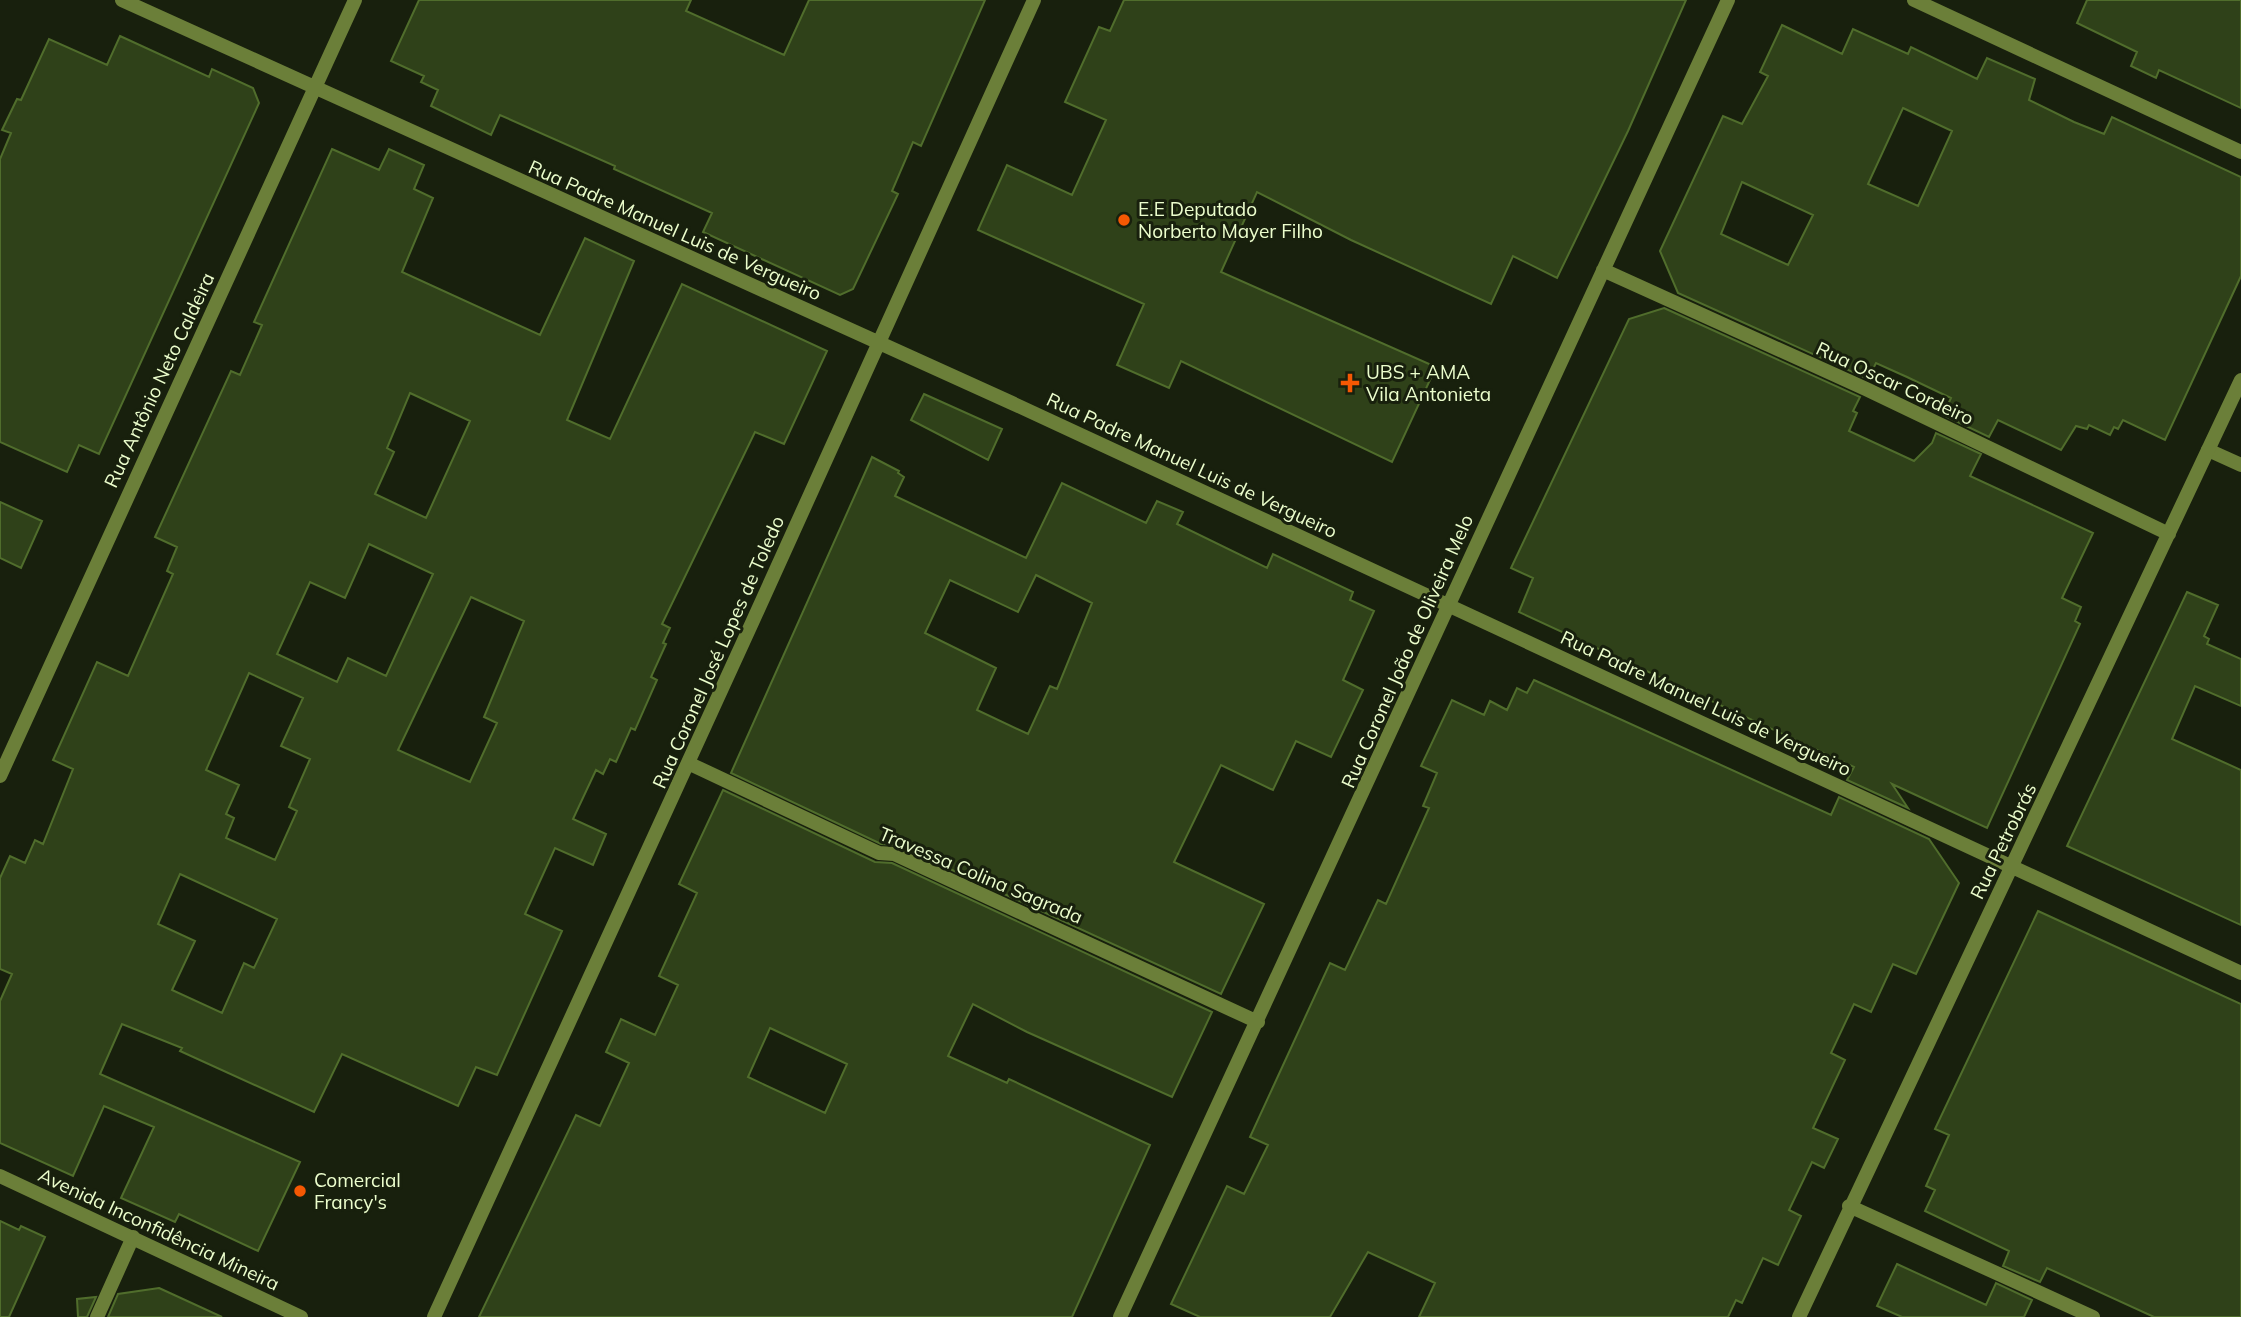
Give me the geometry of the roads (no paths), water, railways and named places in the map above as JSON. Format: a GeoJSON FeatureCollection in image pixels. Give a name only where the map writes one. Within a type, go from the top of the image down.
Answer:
{"type":"FeatureCollection","features":[{"type":"Feature","properties":{"kind":"street","name":"Rua Padre Manuel Luis de Vergueiro"},"geometry":{"type":"LineString","coordinates":[[122,0],[877,342],[2241,973]]}},
{"type":"Feature","properties":{"kind":"street","name":"Rua Antônio Neto Caldeira"},"geometry":{"type":"LineString","coordinates":[[0,776],[355,0]]}},
{"type":"Feature","properties":{"kind":"street","name":"Rua Coronel José Lopes de Toledo"},"geometry":{"type":"LineString","coordinates":[[434,1317],[690,764],[877,342],[1034,0]]}},
{"type":"Feature","properties":{"kind":"street","name":"Rua Coronel João de Oliveira Melo"},"geometry":{"type":"LineString","coordinates":[[1120,1317],[1450,606],[1534,415],[1728,0]]}},
{"type":"Feature","properties":{"kind":"street"},"geometry":{"type":"LineString","coordinates":[[1914,0],[2241,152]]}},
{"type":"Feature","properties":{"kind":"street","name":"Rua Oscar Cordeiro"},"geometry":{"type":"LineString","coordinates":[[1603,270],[1866,389],[2169,534]]}},
{"type":"Feature","properties":{"kind":"street","name":"Rua Petrobrás"},"geometry":{"type":"LineString","coordinates":[[1799,1317],[1849,1206],[2241,380]]}},
{"type":"Feature","properties":{"kind":"street"},"geometry":{"type":"LineString","coordinates":[[2208,450],[2241,465]]}},
{"type":"Feature","properties":{"kind":"street","name":"Travessa Colina Sagrada"},"geometry":{"type":"LineString","coordinates":[[690,764],[880,853],[894,854],[1258,1021]]}},
{"type":"Feature","properties":{"kind":"street","name":"Avenida Inconfidência Mineira"},"geometry":{"type":"LineString","coordinates":[[0,1176],[301,1317]]}},
{"type":"Feature","properties":{"kind":"street"},"geometry":{"type":"LineString","coordinates":[[1849,1206],[2093,1317]]}},
{"type":"Feature","properties":{"kind":"street"},"geometry":{"type":"LineString","coordinates":[[97,1317],[133,1237]]}},
{"type":"Feature","properties":{"kind":"place","name":"E.E Deputado Norberto Mayer Filho"},"geometry":{"type":"Point","coordinates":[1124,220]}},
{"type":"Feature","properties":{"kind":"place","name":"UBS + AMA Vila Antonieta"},"geometry":{"type":"Point","coordinates":[1350,383]}},
{"type":"Feature","properties":{"kind":"place","name":"Comercial Francy's"},"geometry":{"type":"Point","coordinates":[300,1191]}}]}
